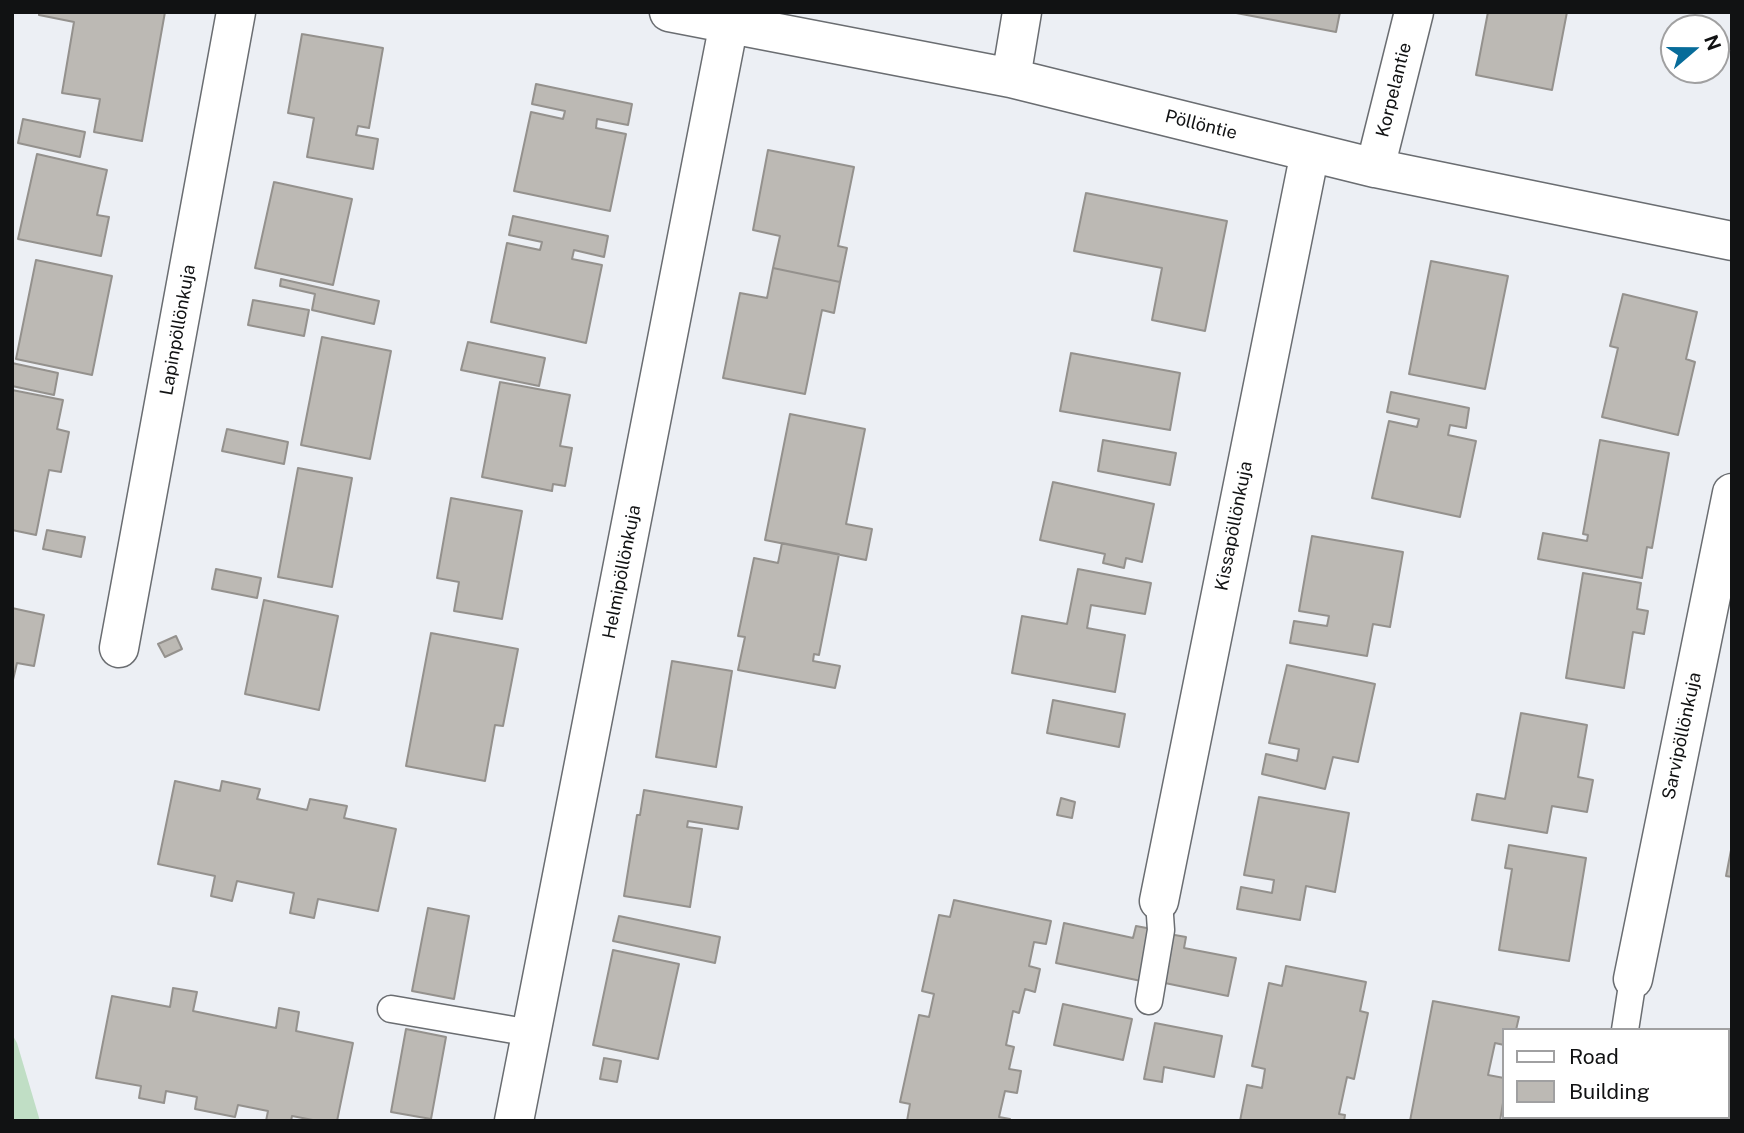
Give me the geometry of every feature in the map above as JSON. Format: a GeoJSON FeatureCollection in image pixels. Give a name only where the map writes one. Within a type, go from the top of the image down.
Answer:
{"type":"FeatureCollection","features":[{"type":"Feature","properties":{"kind":"street","name":"Lapinpöllönkuja"},"geometry":{"type":"LineString","coordinates":[[119,648],[236,12]]}},
{"type":"Feature","properties":{"kind":"street","name":"Pöllöntie"},"geometry":{"type":"LineString","coordinates":[[669,12],[1011,78],[1375,168],[1732,241]]}},
{"type":"Feature","properties":{"kind":"street"},"geometry":{"type":"LineString","coordinates":[[1011,78],[1022,12]]}},
{"type":"Feature","properties":{"kind":"street","name":"Korpelantie"},"geometry":{"type":"LineString","coordinates":[[1375,168],[1414,12]]}},
{"type":"Feature","properties":{"kind":"street","name":"Helmipöllönkuja"},"geometry":{"type":"LineString","coordinates":[[514,1121],[729,23]]}},
{"type":"Feature","properties":{"kind":"street","name":"Kissapöllönkuja"},"geometry":{"type":"LineString","coordinates":[[1159,901],[1310,152]]}},
{"type":"Feature","properties":{"kind":"street","name":"Sarvipöllönkuja"},"geometry":{"type":"LineString","coordinates":[[1633,979],[1732,493]]}},
{"type":"Feature","properties":{"kind":"lane"},"geometry":{"type":"LineString","coordinates":[[1149,1001],[1161,930],[1159,901]]}},
{"type":"Feature","properties":{"kind":"lane"},"geometry":{"type":"LineString","coordinates":[[1625,1028],[1633,979]]}},
{"type":"Feature","properties":{"kind":"lane"},"geometry":{"type":"LineString","coordinates":[[391,1009],[531,1033]]}},
{"type":"Feature","properties":{"kind":"green space"},"geometry":{"type":"Polygon","coordinates":[[[12,1034],[17,1043],[40,1121],[12,1121],[12,1034]]]}},
{"type":"Feature","properties":{"kind":"building"},"geometry":{"type":"Polygon","coordinates":[[[39,12],[165,12],[142,141],[94,132],[100,99],[62,93],[74,22],[39,15],[39,12]]]}},
{"type":"Feature","properties":{"kind":"building"},"geometry":{"type":"Polygon","coordinates":[[[1231,12],[1340,12],[1336,32],[1231,12]]]}},
{"type":"Feature","properties":{"kind":"building"},"geometry":{"type":"Polygon","coordinates":[[[1488,12],[1567,12],[1552,90],[1476,75],[1488,12]]]}},
{"type":"Feature","properties":{"kind":"building"},"geometry":{"type":"Polygon","coordinates":[[[302,34],[383,48],[369,128],[358,126],[356,135],[378,139],[373,169],[307,157],[314,118],[288,113],[302,34]]]}},
{"type":"Feature","properties":{"kind":"building"},"geometry":{"type":"Polygon","coordinates":[[[536,84],[632,104],[628,125],[597,119],[596,128],[626,134],[610,211],[514,191],[531,112],[563,119],[565,111],[532,104],[536,84]]]}},
{"type":"Feature","properties":{"kind":"building"},"geometry":{"type":"Polygon","coordinates":[[[23,119],[85,132],[80,157],[18,143],[23,119]]]}},
{"type":"Feature","properties":{"kind":"building"},"geometry":{"type":"Polygon","coordinates":[[[768,150],[854,167],[838,246],[847,248],[840,282],[773,268],[780,236],[753,230],[768,150]]]}},
{"type":"Feature","properties":{"kind":"building"},"geometry":{"type":"Polygon","coordinates":[[[37,154],[107,170],[97,215],[109,217],[101,256],[18,239],[37,154]]]}},
{"type":"Feature","properties":{"kind":"building"},"geometry":{"type":"Polygon","coordinates":[[[274,182],[352,199],[333,285],[255,268],[274,182]]]}},
{"type":"Feature","properties":{"kind":"building"},"geometry":{"type":"Polygon","coordinates":[[[1086,193],[1227,221],[1205,331],[1152,320],[1162,268],[1074,251],[1086,193]]]}},
{"type":"Feature","properties":{"kind":"building"},"geometry":{"type":"Polygon","coordinates":[[[513,216],[608,236],[604,257],[574,250],[572,259],[602,265],[586,343],[491,322],[507,243],[540,250],[542,242],[509,235],[513,216]]]}},
{"type":"Feature","properties":{"kind":"building"},"geometry":{"type":"Polygon","coordinates":[[[36,260],[112,276],[92,375],[16,359],[36,260]]]}},
{"type":"Feature","properties":{"kind":"building"},"geometry":{"type":"Polygon","coordinates":[[[1431,261],[1508,276],[1485,389],[1409,374],[1431,261]]]}},
{"type":"Feature","properties":{"kind":"building"},"geometry":{"type":"Polygon","coordinates":[[[773,268],[840,282],[834,313],[822,310],[805,394],[723,378],[740,293],[767,298],[773,268]]]}},
{"type":"Feature","properties":{"kind":"building"},"geometry":{"type":"Polygon","coordinates":[[[281,279],[379,301],[374,324],[312,310],[315,294],[280,286],[281,279]]]}},
{"type":"Feature","properties":{"kind":"building"},"geometry":{"type":"Polygon","coordinates":[[[1623,294],[1697,312],[1686,359],[1695,362],[1678,435],[1602,417],[1618,348],[1610,346],[1623,294]]]}},
{"type":"Feature","properties":{"kind":"building"},"geometry":{"type":"Polygon","coordinates":[[[253,300],[309,310],[304,336],[248,325],[253,300]]]}},
{"type":"Feature","properties":{"kind":"building"},"geometry":{"type":"Polygon","coordinates":[[[322,337],[391,351],[370,459],[301,445],[322,337]]]}},
{"type":"Feature","properties":{"kind":"building"},"geometry":{"type":"Polygon","coordinates":[[[468,342],[545,358],[539,386],[461,370],[468,342]]]}},
{"type":"Feature","properties":{"kind":"building"},"geometry":{"type":"Polygon","coordinates":[[[1071,353],[1180,373],[1170,430],[1060,411],[1071,353]]]}},
{"type":"Feature","properties":{"kind":"building"},"geometry":{"type":"Polygon","coordinates":[[[12,363],[58,373],[54,395],[12,386],[12,363]]]}},
{"type":"Feature","properties":{"kind":"building"},"geometry":{"type":"Polygon","coordinates":[[[500,382],[570,395],[560,446],[572,448],[565,486],[553,484],[552,491],[482,477],[500,382]]]}},
{"type":"Feature","properties":{"kind":"building"},"geometry":{"type":"Polygon","coordinates":[[[12,390],[63,400],[57,429],[69,432],[61,472],[49,470],[36,535],[12,530],[12,390]]]}},
{"type":"Feature","properties":{"kind":"building"},"geometry":{"type":"Polygon","coordinates":[[[1391,392],[1469,408],[1466,428],[1450,425],[1448,435],[1476,441],[1460,517],[1372,498],[1389,421],[1417,427],[1419,419],[1387,412],[1391,392]]]}},
{"type":"Feature","properties":{"kind":"building"},"geometry":{"type":"Polygon","coordinates":[[[790,414],[865,429],[846,524],[872,529],[866,560],[765,540],[790,414]]]}},
{"type":"Feature","properties":{"kind":"building"},"geometry":{"type":"Polygon","coordinates":[[[227,429],[288,442],[284,464],[222,451],[227,429]]]}},
{"type":"Feature","properties":{"kind":"building"},"geometry":{"type":"Polygon","coordinates":[[[1103,440],[1176,453],[1170,485],[1098,471],[1103,440]]]}},
{"type":"Feature","properties":{"kind":"building"},"geometry":{"type":"Polygon","coordinates":[[[1600,440],[1669,453],[1652,548],[1647,547],[1642,578],[1538,559],[1543,533],[1587,541],[1588,535],[1583,534],[1600,440]]]}},
{"type":"Feature","properties":{"kind":"building"},"geometry":{"type":"Polygon","coordinates":[[[298,468],[352,478],[332,587],[278,577],[298,468]]]}},
{"type":"Feature","properties":{"kind":"building"},"geometry":{"type":"Polygon","coordinates":[[[1053,482],[1154,504],[1142,562],[1126,558],[1124,568],[1103,563],[1105,554],[1040,540],[1053,482]]]}},
{"type":"Feature","properties":{"kind":"building"},"geometry":{"type":"Polygon","coordinates":[[[451,498],[522,511],[502,619],[454,611],[459,582],[437,578],[451,498]]]}},
{"type":"Feature","properties":{"kind":"building"},"geometry":{"type":"Polygon","coordinates":[[[47,530],[85,537],[81,557],[43,549],[47,530]]]}},
{"type":"Feature","properties":{"kind":"building"},"geometry":{"type":"Polygon","coordinates":[[[1312,536],[1403,552],[1390,627],[1373,624],[1367,656],[1290,643],[1294,621],[1327,626],[1329,616],[1299,611],[1312,536]]]}},
{"type":"Feature","properties":{"kind":"building"},"geometry":{"type":"Polygon","coordinates":[[[782,543],[839,554],[819,655],[814,654],[813,661],[840,666],[835,688],[738,670],[745,637],[738,636],[754,558],[778,563],[782,543]]]}},
{"type":"Feature","properties":{"kind":"building"},"geometry":{"type":"Polygon","coordinates":[[[216,569],[261,578],[257,598],[212,589],[216,569]]]}},
{"type":"Feature","properties":{"kind":"building"},"geometry":{"type":"Polygon","coordinates":[[[1078,569],[1151,583],[1145,614],[1091,605],[1087,628],[1125,635],[1115,692],[1012,673],[1022,616],[1067,624],[1078,569]]]}},
{"type":"Feature","properties":{"kind":"building"},"geometry":{"type":"Polygon","coordinates":[[[1583,573],[1641,583],[1637,609],[1648,611],[1644,634],[1633,632],[1624,688],[1566,678],[1583,573]]]}},
{"type":"Feature","properties":{"kind":"building"},"geometry":{"type":"Polygon","coordinates":[[[264,600],[338,616],[319,710],[245,694],[264,600]]]}},
{"type":"Feature","properties":{"kind":"building"},"geometry":{"type":"Polygon","coordinates":[[[12,608],[44,615],[34,666],[17,663],[12,684],[12,608]]]}},
{"type":"Feature","properties":{"kind":"building"},"geometry":{"type":"Polygon","coordinates":[[[431,633],[518,649],[503,726],[495,725],[485,781],[406,766],[431,633]]]}},
{"type":"Feature","properties":{"kind":"building"},"geometry":{"type":"Polygon","coordinates":[[[176,636],[182,649],[165,657],[158,644],[176,636]]]}},
{"type":"Feature","properties":{"kind":"building"},"geometry":{"type":"Polygon","coordinates":[[[672,661],[732,671],[716,767],[656,757],[672,661]]]}},
{"type":"Feature","properties":{"kind":"building"},"geometry":{"type":"Polygon","coordinates":[[[1287,665],[1375,684],[1358,762],[1333,757],[1325,789],[1262,774],[1266,754],[1297,761],[1299,749],[1269,743],[1287,665]]]}},
{"type":"Feature","properties":{"kind":"building"},"geometry":{"type":"Polygon","coordinates":[[[1053,700],[1125,714],[1119,747],[1047,733],[1053,700]]]}},
{"type":"Feature","properties":{"kind":"building"},"geometry":{"type":"Polygon","coordinates":[[[1521,713],[1587,725],[1578,777],[1593,780],[1587,812],[1552,806],[1547,833],[1472,820],[1477,794],[1505,799],[1521,713]]]}},
{"type":"Feature","properties":{"kind":"building"},"geometry":{"type":"Polygon","coordinates":[[[175,781],[220,791],[222,781],[260,789],[257,799],[307,810],[310,799],[347,806],[344,818],[396,829],[378,911],[318,899],[314,918],[290,913],[294,893],[237,881],[232,901],[211,896],[215,876],[158,864],[175,781]]]}},
{"type":"Feature","properties":{"kind":"building"},"geometry":{"type":"Polygon","coordinates":[[[644,790],[742,807],[738,829],[688,821],[687,827],[702,829],[690,907],[624,896],[637,815],[640,815],[644,790]]]}},
{"type":"Feature","properties":{"kind":"building"},"geometry":{"type":"Polygon","coordinates":[[[1259,797],[1349,813],[1335,892],[1306,886],[1300,920],[1237,909],[1241,887],[1272,893],[1274,880],[1244,875],[1259,797]]]}},
{"type":"Feature","properties":{"kind":"building"},"geometry":{"type":"Polygon","coordinates":[[[1061,798],[1075,802],[1072,818],[1057,815],[1061,798]]]}},
{"type":"Feature","properties":{"kind":"building"},"geometry":{"type":"Polygon","coordinates":[[[1509,845],[1586,858],[1569,961],[1499,950],[1512,869],[1505,868],[1509,845]]]}},
{"type":"Feature","properties":{"kind":"building"},"geometry":{"type":"Polygon","coordinates":[[[1732,845],[1732,877],[1726,876],[1732,845]]]}},
{"type":"Feature","properties":{"kind":"building"},"geometry":{"type":"Polygon","coordinates":[[[954,900],[1051,921],[1046,944],[1034,942],[1029,966],[1040,969],[1035,992],[1025,989],[1019,1013],[1013,1011],[1006,1045],[1014,1047],[1009,1069],[1021,1071],[1017,1093],[1005,1091],[999,1117],[1010,1121],[907,1121],[910,1104],[900,1102],[919,1015],[929,1017],[934,994],[922,991],[939,915],[950,917],[954,900]]]}},
{"type":"Feature","properties":{"kind":"building"},"geometry":{"type":"Polygon","coordinates":[[[428,908],[469,916],[454,999],[412,991],[428,908]]]}},
{"type":"Feature","properties":{"kind":"building"},"geometry":{"type":"Polygon","coordinates":[[[619,916],[720,937],[715,963],[613,941],[619,916]]]}},
{"type":"Feature","properties":{"kind":"building"},"geometry":{"type":"Polygon","coordinates":[[[1064,923],[1133,938],[1136,926],[1152,929],[1141,981],[1056,963],[1064,923]]]}},
{"type":"Feature","properties":{"kind":"building"},"geometry":{"type":"Polygon","coordinates":[[[1169,934],[1186,937],[1184,948],[1236,958],[1228,996],[1160,982],[1169,934]]]}},
{"type":"Feature","properties":{"kind":"building"},"geometry":{"type":"Polygon","coordinates":[[[613,950],[679,964],[658,1059],[593,1045],[613,950]]]}},
{"type":"Feature","properties":{"kind":"building"},"geometry":{"type":"Polygon","coordinates":[[[1286,966],[1366,982],[1360,1011],[1368,1013],[1354,1079],[1347,1077],[1339,1114],[1345,1115],[1344,1121],[1240,1121],[1247,1085],[1262,1088],[1265,1069],[1252,1066],[1269,983],[1282,986],[1286,966]]]}},
{"type":"Feature","properties":{"kind":"building"},"geometry":{"type":"Polygon","coordinates":[[[173,988],[197,992],[193,1011],[276,1028],[279,1008],[299,1012],[296,1031],[353,1043],[337,1121],[292,1116],[291,1121],[266,1121],[268,1111],[238,1105],[235,1117],[195,1109],[197,1097],[166,1091],[164,1103],[139,1098],[141,1086],[96,1078],[112,996],[170,1007],[173,988]]]}},
{"type":"Feature","properties":{"kind":"building"},"geometry":{"type":"Polygon","coordinates":[[[1433,1001],[1519,1017],[1516,1028],[1502,1028],[1502,1045],[1495,1043],[1488,1075],[1502,1078],[1500,1121],[1410,1121],[1433,1001]]]}},
{"type":"Feature","properties":{"kind":"building"},"geometry":{"type":"Polygon","coordinates":[[[1063,1004],[1132,1019],[1123,1060],[1054,1045],[1063,1004]]]}},
{"type":"Feature","properties":{"kind":"building"},"geometry":{"type":"Polygon","coordinates":[[[1155,1023],[1222,1036],[1214,1077],[1164,1067],[1162,1082],[1144,1079],[1155,1023]]]}},
{"type":"Feature","properties":{"kind":"building"},"geometry":{"type":"Polygon","coordinates":[[[406,1029],[446,1037],[431,1119],[391,1112],[406,1029]]]}},
{"type":"Feature","properties":{"kind":"building"},"geometry":{"type":"Polygon","coordinates":[[[604,1058],[621,1061],[617,1082],[600,1079],[604,1058]]]}}]}
